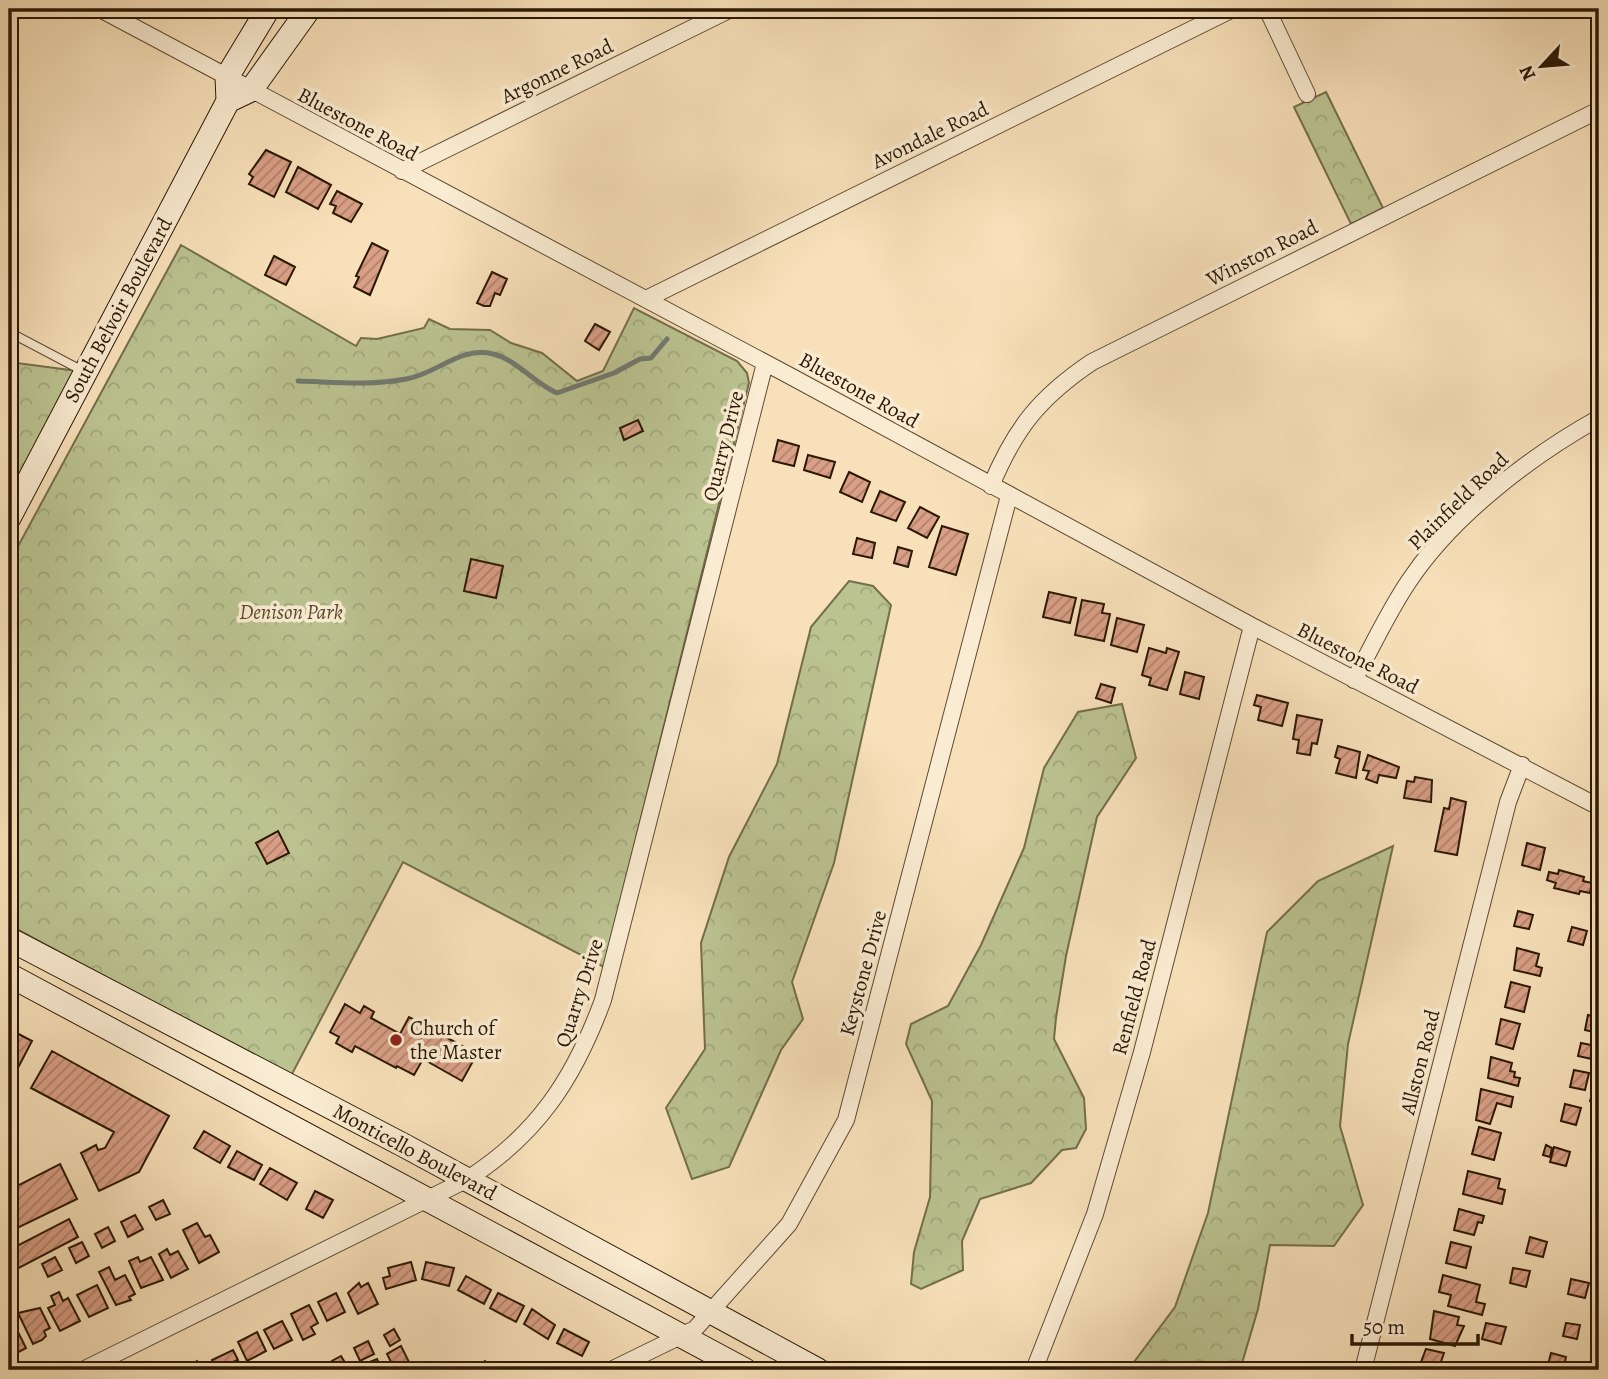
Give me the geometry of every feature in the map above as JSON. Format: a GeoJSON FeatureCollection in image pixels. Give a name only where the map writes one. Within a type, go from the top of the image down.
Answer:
{"type":"FeatureCollection","features":[{"type":"Feature","properties":{"kind":"main road"},"geometry":{"type":"LineString","coordinates":[[268,9],[227,77],[228,101],[251,90],[309,9]]}},
{"type":"Feature","properties":{"kind":"main road","name":"South Belvoir Boulevard"},"geometry":{"type":"LineString","coordinates":[[9,518],[228,101]]}},
{"type":"Feature","properties":{"kind":"main road","name":"Monticello Boulevard"},"geometry":{"type":"LineString","coordinates":[[9,939],[466,1180],[818,1370]]}},
{"type":"Feature","properties":{"kind":"main road","name":"Monticello Boulevard"},"geometry":{"type":"LineString","coordinates":[[9,975],[745,1370]]}},
{"type":"Feature","properties":{"kind":"street","name":"Bluestone Road"},"geometry":{"type":"LineString","coordinates":[[100,9],[646,299],[1252,626],[1599,807]]}},
{"type":"Feature","properties":{"kind":"street","name":"Argonne Road"},"geometry":{"type":"LineString","coordinates":[[401,171],[731,9]]}},
{"type":"Feature","properties":{"kind":"street","name":"Avondale Road"},"geometry":{"type":"LineString","coordinates":[[646,299],[1233,9]]}},
{"type":"Feature","properties":{"kind":"street"},"geometry":{"type":"LineString","coordinates":[[1267,9],[1307,94]]}},
{"type":"Feature","properties":{"kind":"street","name":"Winston Road"},"geometry":{"type":"LineString","coordinates":[[991,486],[1023,423],[1064,381],[1092,362],[1599,110]]}},
{"type":"Feature","properties":{"kind":"street","name":"Quarry Drive"},"geometry":{"type":"LineString","coordinates":[[83,1370],[466,1180],[497,1159],[538,1120],[577,1064],[596,1021],[630,897],[765,363]]}},
{"type":"Feature","properties":{"kind":"street","name":"Plainfield Road"},"geometry":{"type":"LineString","coordinates":[[1354,680],[1410,579],[1445,537],[1539,455],[1599,418]]}},
{"type":"Feature","properties":{"kind":"street","name":"Keystone Drive"},"geometry":{"type":"LineString","coordinates":[[611,1370],[695,1329],[789,1224],[846,1120],[1009,495]]}},
{"type":"Feature","properties":{"kind":"street","name":"Renfield Road"},"geometry":{"type":"LineString","coordinates":[[1034,1370],[1095,1214],[1142,1052],[1252,626]]}},
{"type":"Feature","properties":{"kind":"street","name":"Allston Road"},"geometry":{"type":"LineString","coordinates":[[1363,1370],[1508,802],[1522,765]]}},
{"type":"Feature","properties":{"kind":"lane"},"geometry":{"type":"LineString","coordinates":[[9,22],[15,9]]}},
{"type":"Feature","properties":{"kind":"lane"},"geometry":{"type":"LineString","coordinates":[[9,331],[86,372]]}},
{"type":"Feature","properties":{"kind":"green space"},"geometry":{"type":"Polygon","coordinates":[[[1326,92],[1383,208],[1351,224],[1294,107],[1326,92]]]}},
{"type":"Feature","properties":{"kind":"green space","name":"Denison Park"},"geometry":{"type":"Polygon","coordinates":[[[181,245],[356,346],[361,338],[377,339],[424,328],[429,319],[450,329],[490,330],[511,343],[542,353],[577,381],[603,371],[634,308],[737,361],[747,373],[749,383],[604,967],[403,862],[291,1076],[9,925],[9,563],[181,245]]]}},
{"type":"Feature","properties":{"kind":"green space"},"geometry":{"type":"Polygon","coordinates":[[[9,362],[86,372],[25,488],[9,479],[9,362]]]}},
{"type":"Feature","properties":{"kind":"green space"},"geometry":{"type":"Polygon","coordinates":[[[849,581],[873,586],[891,605],[834,863],[792,982],[803,1019],[781,1050],[729,1167],[692,1179],[666,1108],[705,1049],[701,943],[729,857],[777,764],[811,627],[849,581]]]}},
{"type":"Feature","properties":{"kind":"green space"},"geometry":{"type":"Polygon","coordinates":[[[1122,704],[1136,758],[1097,817],[1066,956],[1054,1039],[1084,1098],[1086,1129],[1076,1148],[1062,1150],[1031,1183],[980,1199],[962,1241],[963,1270],[921,1289],[911,1284],[914,1252],[930,1197],[932,1101],[906,1044],[911,1024],[948,1006],[981,945],[1024,848],[1044,768],[1078,712],[1122,704]]]}},
{"type":"Feature","properties":{"kind":"green space"},"geometry":{"type":"Polygon","coordinates":[[[1393,846],[1348,1044],[1340,1126],[1363,1205],[1334,1246],[1270,1245],[1258,1309],[1240,1370],[1128,1370],[1175,1307],[1208,1213],[1267,932],[1318,881],[1393,846]]]}},
{"type":"Feature","properties":{"kind":"building"},"geometry":{"type":"Polygon","coordinates":[[[266,150],[291,162],[274,197],[249,184],[253,177],[249,174],[266,150]]]}},
{"type":"Feature","properties":{"kind":"building"},"geometry":{"type":"Polygon","coordinates":[[[298,167],[331,185],[318,209],[286,192],[298,167]]]}},
{"type":"Feature","properties":{"kind":"building"},"geometry":{"type":"Polygon","coordinates":[[[337,191],[362,204],[351,222],[333,213],[336,206],[330,204],[337,191]]]}},
{"type":"Feature","properties":{"kind":"building"},"geometry":{"type":"Polygon","coordinates":[[[372,243],[388,251],[370,295],[354,287],[359,277],[356,276],[372,243]]]}},
{"type":"Feature","properties":{"kind":"building"},"geometry":{"type":"Polygon","coordinates":[[[274,256],[295,267],[286,285],[265,275],[274,256]]]}},
{"type":"Feature","properties":{"kind":"building"},"geometry":{"type":"Polygon","coordinates":[[[492,272],[507,279],[500,295],[495,293],[490,306],[484,306],[477,303],[492,272]]]}},
{"type":"Feature","properties":{"kind":"building"},"geometry":{"type":"Polygon","coordinates":[[[595,324],[610,332],[599,350],[585,341],[595,324]]]}},
{"type":"Feature","properties":{"kind":"building"},"geometry":{"type":"Polygon","coordinates":[[[638,420],[643,431],[624,440],[620,428],[638,420]]]}},
{"type":"Feature","properties":{"kind":"building"},"geometry":{"type":"Polygon","coordinates":[[[778,440],[799,446],[794,466],[773,461],[778,440]]]}},
{"type":"Feature","properties":{"kind":"building"},"geometry":{"type":"Polygon","coordinates":[[[808,455],[835,462],[830,478],[804,470],[808,455]]]}},
{"type":"Feature","properties":{"kind":"building"},"geometry":{"type":"Polygon","coordinates":[[[849,472],[870,482],[862,502],[840,492],[849,472]]]}},
{"type":"Feature","properties":{"kind":"building"},"geometry":{"type":"Polygon","coordinates":[[[880,491],[905,502],[896,521],[871,512],[880,491]]]}},
{"type":"Feature","properties":{"kind":"building"},"geometry":{"type":"Polygon","coordinates":[[[920,507],[939,517],[927,538],[908,528],[920,507]]]}},
{"type":"Feature","properties":{"kind":"building"},"geometry":{"type":"Polygon","coordinates":[[[942,526],[968,534],[956,575],[929,567],[942,526]]]}},
{"type":"Feature","properties":{"kind":"building"},"geometry":{"type":"Polygon","coordinates":[[[857,538],[875,543],[872,558],[853,554],[857,538]]]}},
{"type":"Feature","properties":{"kind":"building"},"geometry":{"type":"Polygon","coordinates":[[[898,547],[912,551],[908,567],[894,563],[898,547]]]}},
{"type":"Feature","properties":{"kind":"building"},"geometry":{"type":"Polygon","coordinates":[[[471,559],[503,566],[496,598],[464,591],[471,559]]]}},
{"type":"Feature","properties":{"kind":"building"},"geometry":{"type":"Polygon","coordinates":[[[1049,592],[1076,598],[1070,623],[1043,617],[1049,592]]]}},
{"type":"Feature","properties":{"kind":"building"},"geometry":{"type":"Polygon","coordinates":[[[1082,600],[1104,604],[1102,613],[1110,614],[1104,641],[1075,635],[1082,600]]]}},
{"type":"Feature","properties":{"kind":"building"},"geometry":{"type":"Polygon","coordinates":[[[1117,618],[1144,625],[1137,652],[1111,645],[1117,618]]]}},
{"type":"Feature","properties":{"kind":"building"},"geometry":{"type":"Polygon","coordinates":[[[1149,648],[1166,653],[1167,648],[1179,652],[1167,690],[1149,685],[1151,678],[1142,675],[1149,648]]]}},
{"type":"Feature","properties":{"kind":"building"},"geometry":{"type":"Polygon","coordinates":[[[1185,672],[1204,677],[1199,699],[1180,694],[1185,672]]]}},
{"type":"Feature","properties":{"kind":"building"},"geometry":{"type":"Polygon","coordinates":[[[1101,684],[1115,688],[1111,703],[1096,698],[1101,684]]]}},
{"type":"Feature","properties":{"kind":"building"},"geometry":{"type":"Polygon","coordinates":[[[1257,695],[1288,703],[1282,726],[1258,720],[1261,707],[1254,705],[1257,695]]]}},
{"type":"Feature","properties":{"kind":"building"},"geometry":{"type":"Polygon","coordinates":[[[1297,715],[1322,720],[1317,744],[1312,743],[1310,755],[1297,753],[1299,740],[1293,739],[1297,715]]]}},
{"type":"Feature","properties":{"kind":"building"},"geometry":{"type":"Polygon","coordinates":[[[1338,746],[1360,752],[1356,778],[1336,773],[1340,759],[1335,757],[1338,746]]]}},
{"type":"Feature","properties":{"kind":"building"},"geometry":{"type":"Polygon","coordinates":[[[1368,755],[1399,767],[1396,778],[1379,775],[1377,783],[1366,779],[1369,771],[1363,770],[1368,755]]]}},
{"type":"Feature","properties":{"kind":"building"},"geometry":{"type":"Polygon","coordinates":[[[1415,777],[1432,780],[1431,802],[1404,798],[1407,781],[1414,782],[1415,777]]]}},
{"type":"Feature","properties":{"kind":"building"},"geometry":{"type":"Polygon","coordinates":[[[1451,798],[1466,802],[1457,855],[1435,851],[1444,808],[1449,809],[1451,798]]]}},
{"type":"Feature","properties":{"kind":"building"},"geometry":{"type":"Polygon","coordinates":[[[278,831],[289,853],[267,864],[256,843],[278,831]]]}},
{"type":"Feature","properties":{"kind":"building"},"geometry":{"type":"Polygon","coordinates":[[[1527,843],[1545,848],[1540,870],[1522,865],[1527,843]]]}},
{"type":"Feature","properties":{"kind":"building"},"geometry":{"type":"Polygon","coordinates":[[[1559,870],[1584,877],[1583,881],[1592,883],[1590,893],[1580,891],[1579,894],[1554,888],[1556,883],[1547,880],[1549,872],[1558,874],[1559,870]]]}},
{"type":"Feature","properties":{"kind":"building"},"geometry":{"type":"Polygon","coordinates":[[[1518,911],[1533,915],[1529,929],[1514,926],[1518,911]]]}},
{"type":"Feature","properties":{"kind":"building"},"geometry":{"type":"Polygon","coordinates":[[[1572,927],[1587,931],[1583,945],[1568,941],[1572,927]]]}},
{"type":"Feature","properties":{"kind":"building"},"geometry":{"type":"Polygon","coordinates":[[[1517,948],[1539,954],[1536,966],[1542,968],[1540,976],[1514,970],[1517,948]]]}},
{"type":"Feature","properties":{"kind":"building"},"geometry":{"type":"Polygon","coordinates":[[[1599,978],[1599,992],[1594,991],[1599,978]]]}},
{"type":"Feature","properties":{"kind":"building"},"geometry":{"type":"Polygon","coordinates":[[[1511,982],[1530,987],[1524,1012],[1505,1007],[1511,982]]]}},
{"type":"Feature","properties":{"kind":"building","name":"Church of the Master"},"geometry":{"type":"Polygon","coordinates":[[[345,1004],[360,1013],[364,1006],[374,1012],[371,1018],[400,1034],[409,1017],[477,1054],[462,1081],[423,1059],[414,1075],[355,1046],[352,1052],[336,1043],[339,1037],[330,1032],[345,1004]]]}},
{"type":"Feature","properties":{"kind":"building"},"geometry":{"type":"Polygon","coordinates":[[[1588,1015],[1599,1018],[1598,1033],[1585,1030],[1588,1015]]]}},
{"type":"Feature","properties":{"kind":"building"},"geometry":{"type":"Polygon","coordinates":[[[1501,1019],[1520,1024],[1513,1049],[1496,1044],[1501,1019]]]}},
{"type":"Feature","properties":{"kind":"building"},"geometry":{"type":"Polygon","coordinates":[[[9,1029],[32,1041],[9,1085],[9,1029]]]}},
{"type":"Feature","properties":{"kind":"building"},"geometry":{"type":"Polygon","coordinates":[[[1581,1043],[1596,1046],[1592,1059],[1578,1056],[1581,1043]]]}},
{"type":"Feature","properties":{"kind":"building"},"geometry":{"type":"Polygon","coordinates":[[[52,1051],[169,1116],[139,1172],[99,1191],[81,1153],[96,1145],[98,1150],[105,1148],[114,1132],[31,1088],[52,1051]]]}},
{"type":"Feature","properties":{"kind":"building"},"geometry":{"type":"Polygon","coordinates":[[[1491,1057],[1512,1063],[1510,1071],[1515,1072],[1514,1077],[1520,1078],[1518,1086],[1488,1078],[1491,1057]]]}},
{"type":"Feature","properties":{"kind":"building"},"geometry":{"type":"Polygon","coordinates":[[[1574,1070],[1589,1073],[1585,1090],[1570,1087],[1574,1070]]]}},
{"type":"Feature","properties":{"kind":"building"},"geometry":{"type":"Polygon","coordinates":[[[1597,1078],[1599,1079],[1599,1104],[1590,1101],[1597,1078]]]}},
{"type":"Feature","properties":{"kind":"building"},"geometry":{"type":"Polygon","coordinates":[[[1481,1089],[1513,1097],[1511,1107],[1497,1103],[1490,1124],[1476,1120],[1481,1089]]]}},
{"type":"Feature","properties":{"kind":"building"},"geometry":{"type":"Polygon","coordinates":[[[1565,1104],[1581,1108],[1576,1125],[1561,1121],[1565,1104]]]}},
{"type":"Feature","properties":{"kind":"building"},"geometry":{"type":"Polygon","coordinates":[[[1479,1127],[1501,1133],[1494,1160],[1472,1154],[1479,1127]]]}},
{"type":"Feature","properties":{"kind":"building"},"geometry":{"type":"Polygon","coordinates":[[[204,1131],[230,1146],[220,1163],[194,1148],[204,1131]]]}},
{"type":"Feature","properties":{"kind":"building"},"geometry":{"type":"Polygon","coordinates":[[[1546,1145],[1552,1148],[1550,1157],[1543,1155],[1546,1145]]]}},
{"type":"Feature","properties":{"kind":"building"},"geometry":{"type":"Polygon","coordinates":[[[1554,1147],[1570,1152],[1566,1166],[1550,1162],[1554,1147]]]}},
{"type":"Feature","properties":{"kind":"building"},"geometry":{"type":"Polygon","coordinates":[[[237,1151],[262,1165],[254,1180],[228,1167],[237,1151]]]}},
{"type":"Feature","properties":{"kind":"building"},"geometry":{"type":"Polygon","coordinates":[[[60,1164],[77,1199],[9,1232],[9,1190],[60,1164]]]}},
{"type":"Feature","properties":{"kind":"building"},"geometry":{"type":"Polygon","coordinates":[[[270,1168],[297,1183],[287,1200],[260,1184],[270,1168]]]}},
{"type":"Feature","properties":{"kind":"building"},"geometry":{"type":"Polygon","coordinates":[[[1468,1171],[1500,1179],[1498,1188],[1505,1190],[1502,1204],[1463,1194],[1468,1171]]]}},
{"type":"Feature","properties":{"kind":"building"},"geometry":{"type":"Polygon","coordinates":[[[315,1191],[333,1200],[323,1218],[306,1209],[315,1191]]]}},
{"type":"Feature","properties":{"kind":"building"},"geometry":{"type":"Polygon","coordinates":[[[163,1200],[170,1214],[156,1220],[149,1207],[163,1200]]]}},
{"type":"Feature","properties":{"kind":"building"},"geometry":{"type":"Polygon","coordinates":[[[1459,1209],[1484,1216],[1482,1223],[1478,1222],[1474,1235],[1454,1230],[1459,1209]]]}},
{"type":"Feature","properties":{"kind":"building"},"geometry":{"type":"Polygon","coordinates":[[[135,1215],[143,1229],[128,1237],[121,1222],[135,1215]]]}},
{"type":"Feature","properties":{"kind":"building"},"geometry":{"type":"Polygon","coordinates":[[[69,1219],[78,1237],[9,1273],[9,1250],[69,1219]]]}},
{"type":"Feature","properties":{"kind":"building"},"geometry":{"type":"Polygon","coordinates":[[[197,1223],[205,1237],[210,1235],[219,1252],[199,1263],[183,1230],[197,1223]]]}},
{"type":"Feature","properties":{"kind":"building"},"geometry":{"type":"Polygon","coordinates":[[[108,1227],[115,1241],[102,1248],[95,1234],[108,1227]]]}},
{"type":"Feature","properties":{"kind":"building"},"geometry":{"type":"Polygon","coordinates":[[[1530,1237],[1547,1242],[1543,1257],[1526,1253],[1530,1237]]]}},
{"type":"Feature","properties":{"kind":"building"},"geometry":{"type":"Polygon","coordinates":[[[82,1242],[89,1256],[76,1263],[69,1248],[82,1242]]]}},
{"type":"Feature","properties":{"kind":"building"},"geometry":{"type":"Polygon","coordinates":[[[1451,1242],[1471,1247],[1466,1268],[1446,1263],[1451,1242]]]}},
{"type":"Feature","properties":{"kind":"building"},"geometry":{"type":"Polygon","coordinates":[[[167,1249],[170,1255],[178,1251],[188,1269],[171,1278],[159,1254],[167,1249]]]}},
{"type":"Feature","properties":{"kind":"building"},"geometry":{"type":"Polygon","coordinates":[[[55,1257],[62,1270],[48,1277],[42,1264],[55,1257]]]}},
{"type":"Feature","properties":{"kind":"building"},"geometry":{"type":"Polygon","coordinates":[[[138,1257],[140,1262],[151,1257],[163,1280],[141,1288],[129,1261],[138,1257]]]}},
{"type":"Feature","properties":{"kind":"building"},"geometry":{"type":"Polygon","coordinates":[[[411,1262],[416,1280],[386,1289],[383,1278],[390,1276],[388,1268],[411,1262]]]}},
{"type":"Feature","properties":{"kind":"building"},"geometry":{"type":"Polygon","coordinates":[[[426,1262],[454,1268],[449,1286],[422,1279],[426,1262]]]}},
{"type":"Feature","properties":{"kind":"building"},"geometry":{"type":"Polygon","coordinates":[[[109,1267],[115,1280],[125,1275],[135,1294],[129,1297],[131,1300],[116,1305],[99,1272],[109,1267]]]}},
{"type":"Feature","properties":{"kind":"building"},"geometry":{"type":"Polygon","coordinates":[[[1513,1268],[1530,1271],[1526,1287],[1510,1283],[1513,1268]]]}},
{"type":"Feature","properties":{"kind":"building"},"geometry":{"type":"Polygon","coordinates":[[[1443,1275],[1480,1285],[1476,1302],[1485,1304],[1482,1315],[1448,1306],[1451,1295],[1439,1292],[1443,1275]]]}},
{"type":"Feature","properties":{"kind":"building"},"geometry":{"type":"Polygon","coordinates":[[[466,1276],[491,1290],[484,1304],[458,1290],[466,1276]]]}},
{"type":"Feature","properties":{"kind":"building"},"geometry":{"type":"Polygon","coordinates":[[[1571,1279],[1589,1283],[1585,1298],[1568,1294],[1571,1279]]]}},
{"type":"Feature","properties":{"kind":"building"},"geometry":{"type":"Polygon","coordinates":[[[359,1283],[361,1287],[368,1283],[378,1304],[358,1314],[348,1293],[359,1283]]]}},
{"type":"Feature","properties":{"kind":"building"},"geometry":{"type":"Polygon","coordinates":[[[97,1285],[108,1308],[89,1317],[77,1295],[97,1285]]]}},
{"type":"Feature","properties":{"kind":"building"},"geometry":{"type":"Polygon","coordinates":[[[59,1292],[63,1301],[68,1298],[80,1321],[60,1331],[48,1308],[55,1305],[51,1296],[59,1292]]]}},
{"type":"Feature","properties":{"kind":"building"},"geometry":{"type":"Polygon","coordinates":[[[336,1293],[345,1312],[327,1321],[318,1302],[336,1293]]]}},
{"type":"Feature","properties":{"kind":"building"},"geometry":{"type":"Polygon","coordinates":[[[498,1293],[524,1306],[516,1322],[490,1308],[498,1293]]]}},
{"type":"Feature","properties":{"kind":"building"},"geometry":{"type":"Polygon","coordinates":[[[309,1305],[318,1323],[311,1327],[315,1334],[303,1340],[291,1314],[309,1305]]]}},
{"type":"Feature","properties":{"kind":"building"},"geometry":{"type":"Polygon","coordinates":[[[40,1308],[50,1328],[44,1331],[46,1336],[42,1340],[33,1344],[18,1313],[40,1308]]]}},
{"type":"Feature","properties":{"kind":"building"},"geometry":{"type":"Polygon","coordinates":[[[532,1309],[555,1325],[548,1339],[524,1324],[532,1309]]]}},
{"type":"Feature","properties":{"kind":"building"},"geometry":{"type":"Polygon","coordinates":[[[1434,1311],[1459,1317],[1457,1325],[1464,1326],[1455,1346],[1430,1339],[1434,1311]]]}},
{"type":"Feature","properties":{"kind":"building"},"geometry":{"type":"Polygon","coordinates":[[[282,1321],[292,1340],[274,1349],[264,1330],[282,1321]]]}},
{"type":"Feature","properties":{"kind":"building"},"geometry":{"type":"Polygon","coordinates":[[[13,1322],[26,1348],[9,1357],[9,1324],[13,1322]]]}},
{"type":"Feature","properties":{"kind":"building"},"geometry":{"type":"Polygon","coordinates":[[[1486,1323],[1506,1327],[1501,1344],[1482,1339],[1486,1323]]]}},
{"type":"Feature","properties":{"kind":"building"},"geometry":{"type":"Polygon","coordinates":[[[1566,1323],[1580,1325],[1577,1339],[1563,1336],[1566,1323]]]}},
{"type":"Feature","properties":{"kind":"building"},"geometry":{"type":"Polygon","coordinates":[[[394,1329],[400,1340],[390,1346],[384,1335],[394,1329]]]}},
{"type":"Feature","properties":{"kind":"building"},"geometry":{"type":"Polygon","coordinates":[[[564,1329],[589,1342],[582,1356],[557,1343],[564,1329]]]}},
{"type":"Feature","properties":{"kind":"building"},"geometry":{"type":"Polygon","coordinates":[[[257,1332],[266,1351],[247,1361],[238,1342],[257,1332]]]}},
{"type":"Feature","properties":{"kind":"building"},"geometry":{"type":"Polygon","coordinates":[[[368,1341],[374,1354],[360,1361],[354,1348],[368,1341]]]}},
{"type":"Feature","properties":{"kind":"building"},"geometry":{"type":"Polygon","coordinates":[[[1594,1342],[1599,1343],[1599,1354],[1591,1352],[1594,1342]]]}},
{"type":"Feature","properties":{"kind":"building"},"geometry":{"type":"Polygon","coordinates":[[[401,1346],[409,1362],[395,1370],[387,1354],[401,1346]]]}},
{"type":"Feature","properties":{"kind":"building"},"geometry":{"type":"Polygon","coordinates":[[[1426,1349],[1444,1353],[1438,1370],[1418,1370],[1426,1349]]]}},
{"type":"Feature","properties":{"kind":"building"},"geometry":{"type":"Polygon","coordinates":[[[233,1350],[238,1360],[233,1362],[237,1370],[216,1370],[212,1360],[233,1350]]]}},
{"type":"Feature","properties":{"kind":"building"},"geometry":{"type":"Polygon","coordinates":[[[1551,1353],[1566,1357],[1563,1370],[1547,1369],[1551,1353]]]}},
{"type":"Feature","properties":{"kind":"building"},"geometry":{"type":"Polygon","coordinates":[[[341,1356],[349,1369],[337,1370],[332,1361],[341,1356]]]}},
{"type":"Feature","properties":{"kind":"building"},"geometry":{"type":"Polygon","coordinates":[[[377,1359],[382,1370],[364,1370],[362,1365],[377,1359]]]}},
{"type":"Feature","properties":{"kind":"building"},"geometry":{"type":"Polygon","coordinates":[[[197,1361],[204,1370],[183,1369],[197,1361]]]}},
{"type":"Feature","properties":{"kind":"building"},"geometry":{"type":"Polygon","coordinates":[[[485,1361],[490,1370],[469,1370],[485,1361]]]}},
{"type":"Feature","properties":{"kind":"waterway"},"geometry":{"type":"LineString","coordinates":[[298,381],[352,383],[406,379],[459,357],[481,353],[493,354],[510,361],[557,393],[614,373],[640,359],[651,358],[667,339]]}},
{"type":"Feature","properties":{"kind":"place","name":"Church of the Master"},"geometry":{"type":"Point","coordinates":[396,1040]}}]}
